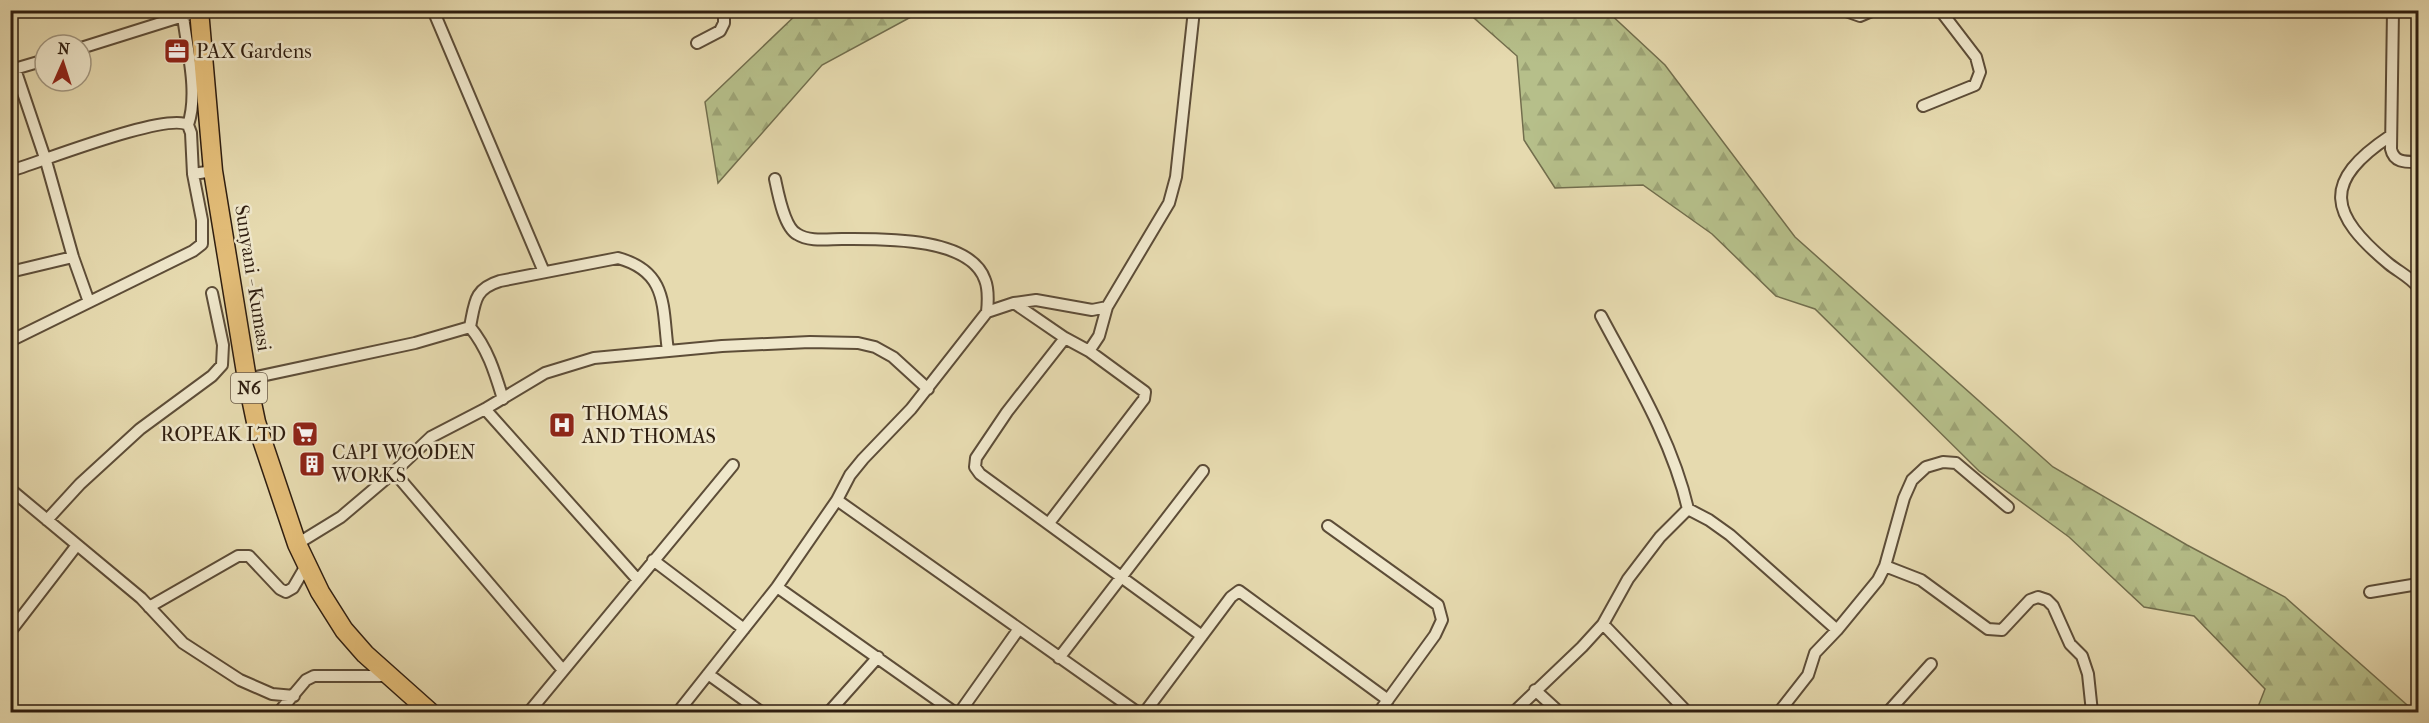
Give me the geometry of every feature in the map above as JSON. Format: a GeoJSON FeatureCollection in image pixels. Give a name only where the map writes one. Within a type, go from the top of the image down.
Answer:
{"type":"FeatureCollection","features":[{"type":"Feature","properties":{"kind":"main road","name":"Sunyani - Kumasi"},"geometry":{"type":"LineString","coordinates":[[194,12],[213,171],[247,379],[256,422],[297,544],[320,592],[344,630],[386,676],[430,712]]}},
{"type":"Feature","properties":{"kind":"street"},"geometry":{"type":"LineString","coordinates":[[433,10],[544,272]]}},
{"type":"Feature","properties":{"kind":"street"},"geometry":{"type":"LineString","coordinates":[[697,43],[720,31],[724,23],[724,10]]}},
{"type":"Feature","properties":{"kind":"street"},"geometry":{"type":"LineString","coordinates":[[1089,351],[1099,336],[1107,307],[1169,203],[1176,177],[1194,10]]}},
{"type":"Feature","properties":{"kind":"street"},"geometry":{"type":"LineString","coordinates":[[1843,10],[1860,16],[1874,10]]}},
{"type":"Feature","properties":{"kind":"street"},"geometry":{"type":"LineString","coordinates":[[1923,106],[1975,85],[1980,72],[1976,57],[1941,10]]}},
{"type":"Feature","properties":{"kind":"street"},"geometry":{"type":"LineString","coordinates":[[2393,10],[2390,136],[2393,156],[2405,162],[2418,162]]}},
{"type":"Feature","properties":{"kind":"street"},"geometry":{"type":"LineString","coordinates":[[10,341],[193,251],[202,244],[202,220],[193,174],[191,133],[188,125],[193,111],[194,12],[93,44]]}},
{"type":"Feature","properties":{"kind":"street"},"geometry":{"type":"LineString","coordinates":[[33,64],[13,70],[46,160],[73,257],[90,302]]}},
{"type":"Feature","properties":{"kind":"street"},"geometry":{"type":"LineString","coordinates":[[10,171],[120,134],[174,122],[188,125]]}},
{"type":"Feature","properties":{"kind":"street"},"geometry":{"type":"LineString","coordinates":[[2390,136],[2376,145],[2350,170],[2341,189],[2340,201],[2343,214],[2351,227],[2387,263],[2418,287]]}},
{"type":"Feature","properties":{"kind":"street"},"geometry":{"type":"LineString","coordinates":[[193,174],[213,171]]}},
{"type":"Feature","properties":{"kind":"street"},"geometry":{"type":"LineString","coordinates":[[775,179],[781,204],[791,229],[797,235],[816,239],[889,239],[924,242],[951,250],[971,262],[985,278],[988,290],[987,312]]}},
{"type":"Feature","properties":{"kind":"street"},"geometry":{"type":"LineString","coordinates":[[10,272],[73,257]]}},
{"type":"Feature","properties":{"kind":"street"},"geometry":{"type":"LineString","coordinates":[[503,399],[482,341],[471,327],[475,302],[478,294],[486,285],[618,258],[629,261],[652,276],[661,295],[668,351]]}},
{"type":"Feature","properties":{"kind":"street"},"geometry":{"type":"LineString","coordinates":[[47,520],[80,484],[140,429],[212,376],[222,365],[223,345],[212,293]]}},
{"type":"Feature","properties":{"kind":"street"},"geometry":{"type":"LineString","coordinates":[[678,712],[777,587],[837,500],[850,475],[862,459],[928,389],[987,312],[1014,303],[1036,300],[1092,310],[1107,307]]}},
{"type":"Feature","properties":{"kind":"street"},"geometry":{"type":"LineString","coordinates":[[1014,303],[1065,338],[1089,351],[1145,392],[1144,399],[1048,523]]}},
{"type":"Feature","properties":{"kind":"street"},"geometry":{"type":"LineString","coordinates":[[1601,316],[1665,442],[1680,478],[1688,509],[1730,535],[1837,630]]}},
{"type":"Feature","properties":{"kind":"street"},"geometry":{"type":"LineString","coordinates":[[247,379],[415,343],[471,327]]}},
{"type":"Feature","properties":{"kind":"street"},"geometry":{"type":"LineString","coordinates":[[1065,338],[1007,412],[976,458],[975,467],[980,474],[1202,636]]}},
{"type":"Feature","properties":{"kind":"street"},"geometry":{"type":"LineString","coordinates":[[297,544],[341,517],[431,437],[503,399],[545,373],[594,358],[776,343],[858,343],[875,347],[893,357],[928,389]]}},
{"type":"Feature","properties":{"kind":"street"},"geometry":{"type":"LineString","coordinates":[[485,409],[637,579]]}},
{"type":"Feature","properties":{"kind":"street"},"geometry":{"type":"LineString","coordinates":[[1779,712],[1808,675],[1815,653],[1878,580],[1885,566],[1904,498],[1912,480],[1926,467],[1943,462],[1956,463],[2008,507]]}},
{"type":"Feature","properties":{"kind":"street"},"geometry":{"type":"LineString","coordinates":[[529,712],[562,669],[733,465]]}},
{"type":"Feature","properties":{"kind":"street"},"geometry":{"type":"LineString","coordinates":[[1059,658],[1203,471]]}},
{"type":"Feature","properties":{"kind":"street"},"geometry":{"type":"LineString","coordinates":[[394,472],[562,669]]}},
{"type":"Feature","properties":{"kind":"street"},"geometry":{"type":"LineString","coordinates":[[10,489],[149,607],[183,643],[240,680],[272,694],[294,696]]}},
{"type":"Feature","properties":{"kind":"street"},"geometry":{"type":"LineString","coordinates":[[837,500],[1137,712]]}},
{"type":"Feature","properties":{"kind":"street"},"geometry":{"type":"LineString","coordinates":[[1514,712],[1603,624],[1628,579],[1660,537],[1688,509]]}},
{"type":"Feature","properties":{"kind":"street"},"geometry":{"type":"LineString","coordinates":[[1328,526],[1438,604],[1442,620],[1435,635],[1379,712]]}},
{"type":"Feature","properties":{"kind":"street"},"geometry":{"type":"LineString","coordinates":[[10,632],[77,544]]}},
{"type":"Feature","properties":{"kind":"street"},"geometry":{"type":"LineString","coordinates":[[149,607],[238,556],[249,556],[280,589],[286,592],[293,588],[307,564]]}},
{"type":"Feature","properties":{"kind":"street"},"geometry":{"type":"LineString","coordinates":[[653,560],[744,629]]}},
{"type":"Feature","properties":{"kind":"street"},"geometry":{"type":"LineString","coordinates":[[1885,566],[1921,580],[1988,629],[2002,630],[2031,600],[2038,597],[2047,600],[2053,606],[2070,644],[2083,660],[2088,674],[2092,712]]}},
{"type":"Feature","properties":{"kind":"street"},"geometry":{"type":"LineString","coordinates":[[2370,592],[2418,584]]}},
{"type":"Feature","properties":{"kind":"street"},"geometry":{"type":"LineString","coordinates":[[777,587],[954,712]]}},
{"type":"Feature","properties":{"kind":"street"},"geometry":{"type":"LineString","coordinates":[[1146,712],[1235,592],[1242,592],[1388,700]]}},
{"type":"Feature","properties":{"kind":"street"},"geometry":{"type":"LineString","coordinates":[[1603,624],[1687,712]]}},
{"type":"Feature","properties":{"kind":"street"},"geometry":{"type":"LineString","coordinates":[[960,712],[1018,630]]}},
{"type":"Feature","properties":{"kind":"street"},"geometry":{"type":"LineString","coordinates":[[829,712],[878,657]]}},
{"type":"Feature","properties":{"kind":"street"},"geometry":{"type":"LineString","coordinates":[[1888,712],[1931,664]]}},
{"type":"Feature","properties":{"kind":"street"},"geometry":{"type":"LineString","coordinates":[[708,674],[761,712]]}},
{"type":"Feature","properties":{"kind":"street"},"geometry":{"type":"LineString","coordinates":[[279,712],[306,680],[314,676],[386,676]]}},
{"type":"Feature","properties":{"kind":"street"},"geometry":{"type":"LineString","coordinates":[[1535,690],[1559,712]]}},
{"type":"Feature","properties":{"kind":"green space"},"geometry":{"type":"Polygon","coordinates":[[[800,11],[922,11],[822,65],[718,183],[705,102],[800,11]]]}},
{"type":"Feature","properties":{"kind":"green space"},"geometry":{"type":"Polygon","coordinates":[[[1466,11],[1607,11],[1665,65],[1795,237],[2053,467],[2187,545],[2285,597],[2415,712],[2256,712],[2265,689],[2194,616],[2144,607],[2069,537],[1979,471],[1815,309],[1776,296],[1712,234],[1643,185],[1555,188],[1524,140],[1517,56],[1466,11]]]}},
{"type":"Feature","properties":{"kind":"place","name":"PAX Gardens"},"geometry":{"type":"Point","coordinates":[177,51]}},
{"type":"Feature","properties":{"kind":"place","name":"THOMAS AND THOMAS"},"geometry":{"type":"Point","coordinates":[562,425]}},
{"type":"Feature","properties":{"kind":"place","name":"ROPEAK LTD"},"geometry":{"type":"Point","coordinates":[305,434]}},
{"type":"Feature","properties":{"kind":"place","name":"CAPI WOODEN WORKS"},"geometry":{"type":"Point","coordinates":[312,464]}}]}
